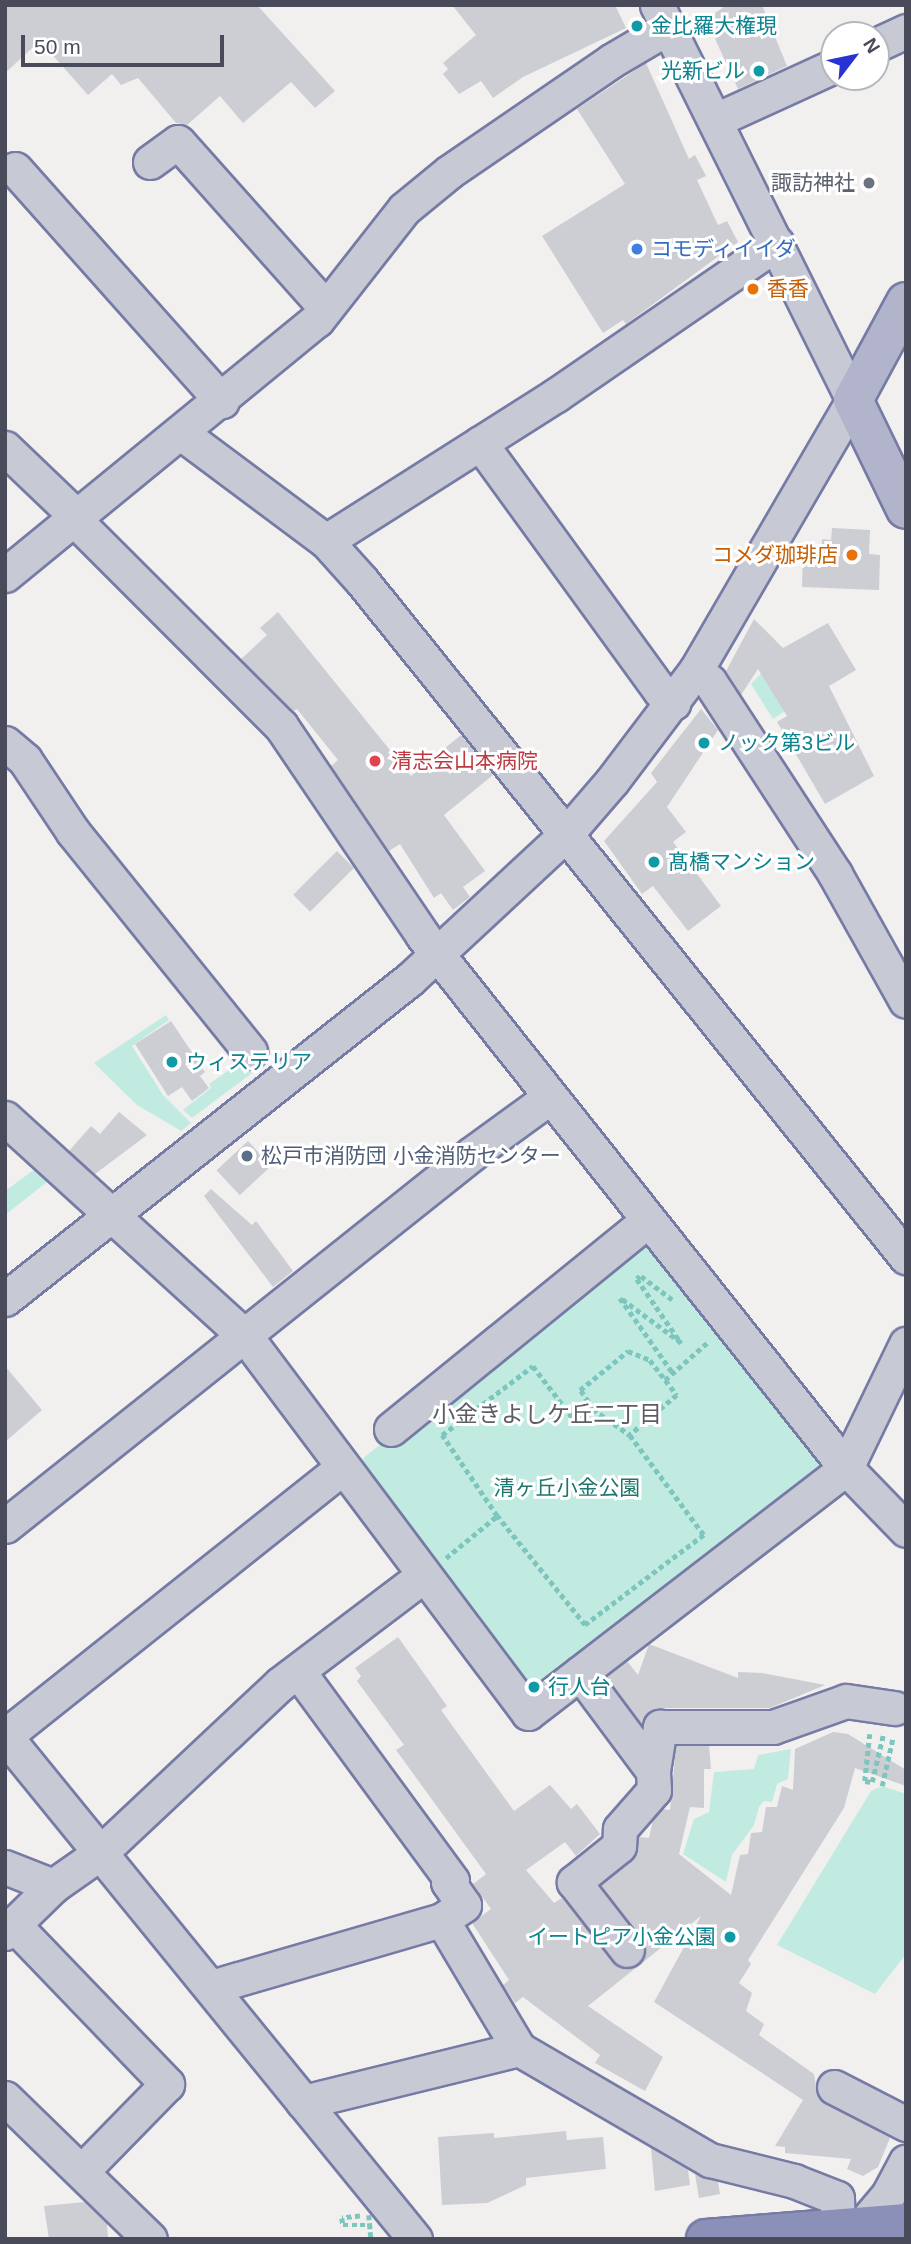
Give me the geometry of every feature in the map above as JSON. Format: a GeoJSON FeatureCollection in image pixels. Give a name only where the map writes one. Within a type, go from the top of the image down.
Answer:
{"type":"FeatureCollection","features":[{"type":"Feature","properties":{"kind":"highway"},"geometry":{"type":"LineString","coordinates":[[706,2239],[850,2231],[906,2223]]}},
{"type":"Feature","properties":{"kind":"main road"},"geometry":{"type":"LineString","coordinates":[[906,302],[853,400],[895,460],[906,509]]}},
{"type":"Feature","properties":{"kind":"street"},"geometry":{"type":"LineString","coordinates":[[5,575],[78,520],[222,401],[325,307],[404,209],[449,172],[611,61],[663,16],[853,400],[696,670],[674,703],[568,832],[438,955],[5,1299]]}},
{"type":"Feature","properties":{"kind":"street"},"geometry":{"type":"LineString","coordinates":[[890,38],[906,31]]}},
{"type":"Feature","properties":{"kind":"street"},"geometry":{"type":"LineString","coordinates":[[716,120],[820,72]]}},
{"type":"Feature","properties":{"kind":"street"},"geometry":{"type":"LineString","coordinates":[[150,162],[178,142],[325,307]]}},
{"type":"Feature","properties":{"kind":"street"},"geometry":{"type":"LineString","coordinates":[[15,169],[222,401]]}},
{"type":"Feature","properties":{"kind":"street"},"geometry":{"type":"LineString","coordinates":[[326,541],[480,443],[777,243]]}},
{"type":"Feature","properties":{"kind":"street"},"geometry":{"type":"LineString","coordinates":[[181,433],[326,541],[568,832],[906,1257]]}},
{"type":"Feature","properties":{"kind":"street"},"geometry":{"type":"LineString","coordinates":[[480,443],[660,691],[674,703]]}},
{"type":"Feature","properties":{"kind":"street"},"geometry":{"type":"LineString","coordinates":[[5,448],[281,726],[438,955],[846,1468],[906,1530]]}},
{"type":"Feature","properties":{"kind":"street"},"geometry":{"type":"LineString","coordinates":[[696,670],[710,682],[835,874],[906,1002]]}},
{"type":"Feature","properties":{"kind":"street"},"geometry":{"type":"LineString","coordinates":[[5,743],[25,760],[73,832],[250,1051]]}},
{"type":"Feature","properties":{"kind":"street"},"geometry":{"type":"LineString","coordinates":[[5,1526],[246,1337],[481,1146],[550,1097]]}},
{"type":"Feature","properties":{"kind":"street"},"geometry":{"type":"LineString","coordinates":[[5,1118],[114,1213],[246,1337],[528,1713],[846,1468],[906,1344]]}},
{"type":"Feature","properties":{"kind":"street"},"geometry":{"type":"LineString","coordinates":[[391,1429],[648,1220]]}},
{"type":"Feature","properties":{"kind":"street"},"geometry":{"type":"LineString","coordinates":[[342,1468],[5,1736],[415,2239]]}},
{"type":"Feature","properties":{"kind":"street"},"geometry":{"type":"LineString","coordinates":[[82,2171],[167,2084],[10,1929],[53,1886],[100,1853],[298,1671],[423,1576]]}},
{"type":"Feature","properties":{"kind":"street"},"geometry":{"type":"LineString","coordinates":[[211,1987],[442,1920],[464,1905],[448,1882],[452,1881],[298,1671]]}},
{"type":"Feature","properties":{"kind":"street"},"geometry":{"type":"LineString","coordinates":[[580,1673],[653,1771]]}},
{"type":"Feature","properties":{"kind":"street"},"geometry":{"type":"LineString","coordinates":[[627,1950],[574,1882],[619,1846],[620,1829],[654,1790],[653,1771],[660,1727],[773,1727],[846,1701],[894,1714]]}},
{"type":"Feature","properties":{"kind":"street"},"geometry":{"type":"LineString","coordinates":[[5,1867],[53,1886]]}},
{"type":"Feature","properties":{"kind":"street"},"geometry":{"type":"LineString","coordinates":[[442,1920],[519,2049],[710,2160],[794,2181],[837,2198],[850,2231],[888,2195],[906,2161]]}},
{"type":"Feature","properties":{"kind":"street"},"geometry":{"type":"LineString","coordinates":[[303,2102],[519,2049]]}},
{"type":"Feature","properties":{"kind":"street"},"geometry":{"type":"LineString","coordinates":[[834,2087],[906,2124]]}},
{"type":"Feature","properties":{"kind":"street"},"geometry":{"type":"LineString","coordinates":[[5,2098],[150,2239]]}},
{"type":"Feature","properties":{"kind":"street"},"geometry":{"type":"LineString","coordinates":[[5,2134],[41,2133]]}},
{"type":"Feature","properties":{"kind":"path"},"geometry":{"type":"LineString","coordinates":[[673,1373],[620,1298],[681,1343],[637,1279],[640,1276],[681,1307]]}},
{"type":"Feature","properties":{"kind":"path"},"geometry":{"type":"LineString","coordinates":[[665,1380],[714,1337],[708,1330]]}},
{"type":"Feature","properties":{"kind":"path"},"geometry":{"type":"LineString","coordinates":[[593,1409],[576,1422],[533,1366],[442,1435],[497,1516],[585,1625],[704,1535],[630,1435],[593,1409],[580,1390],[628,1351],[650,1360],[677,1395],[630,1435]]}},
{"type":"Feature","properties":{"kind":"path"},"geometry":{"type":"LineString","coordinates":[[476,1534],[497,1516]]}},
{"type":"Feature","properties":{"kind":"path"},"geometry":{"type":"LineString","coordinates":[[861,1729],[870,1731],[864,1781],[872,1782],[894,1714]]}},
{"type":"Feature","properties":{"kind":"path"},"geometry":{"type":"LineString","coordinates":[[882,1787],[893,1734],[894,1714]]}},
{"type":"Feature","properties":{"kind":"path"},"geometry":{"type":"LineString","coordinates":[[369,2215],[371,2239]]}},
{"type":"Feature","properties":{"kind":"path"},"geometry":{"type":"LineString","coordinates":[[342,2218],[344,2225],[366,2225]]}},
{"type":"Feature","properties":{"kind":"green space"},"geometry":{"type":"Polygon","coordinates":[[[789,645],[813,693],[773,719],[751,684],[789,645]]]}},
{"type":"Feature","properties":{"kind":"green space"},"geometry":{"type":"Polygon","coordinates":[[[166,1015],[169,1020],[132,1046],[163,1095],[191,1123],[181,1131],[137,1105],[94,1063],[166,1015]]]}},
{"type":"Feature","properties":{"kind":"green space"},"geometry":{"type":"Polygon","coordinates":[[[242,1061],[252,1073],[192,1118],[183,1110],[211,1088],[209,1084],[242,1061]]]}},
{"type":"Feature","properties":{"kind":"green space"},"geometry":{"type":"Polygon","coordinates":[[[42,1164],[56,1175],[5,1215],[5,1191],[42,1164]]]}},
{"type":"Feature","properties":{"kind":"green space","name":"清ヶ丘小金公園"},"geometry":{"type":"Polygon","coordinates":[[[635,1240],[652,1242],[824,1458],[821,1475],[532,1703],[356,1464],[635,1240]]]}},
{"type":"Feature","properties":{"kind":"green space"},"geometry":{"type":"Polygon","coordinates":[[[791,1749],[788,1779],[777,1784],[772,1802],[764,1801],[759,1807],[754,1825],[732,1855],[726,1882],[683,1854],[694,1819],[709,1812],[714,1772],[754,1769],[758,1755],[791,1749]]]}},
{"type":"Feature","properties":{"kind":"green space"},"geometry":{"type":"Polygon","coordinates":[[[882,1786],[906,1794],[906,1954],[875,1994],[777,1945],[871,1791],[882,1786]]]}},
{"type":"Feature","properties":{"kind":"building"},"geometry":{"type":"Polygon","coordinates":[[[5,5],[257,5],[335,91],[315,108],[291,82],[243,123],[220,96],[187,125],[176,123],[138,78],[121,85],[112,74],[88,95],[40,41],[5,73],[5,5]]]}},
{"type":"Feature","properties":{"kind":"building"},"geometry":{"type":"Polygon","coordinates":[[[452,5],[615,5],[626,28],[523,77],[493,98],[481,81],[459,94],[443,74],[448,69],[443,63],[476,35],[452,5]]]}},
{"type":"Feature","properties":{"kind":"building"},"geometry":{"type":"Polygon","coordinates":[[[727,5],[762,5],[787,66],[738,89],[706,19],[727,5]]]}},
{"type":"Feature","properties":{"kind":"building"},"geometry":{"type":"Polygon","coordinates":[[[646,63],[689,159],[695,155],[706,176],[697,180],[718,225],[727,221],[738,242],[626,324],[623,320],[603,333],[542,236],[625,184],[577,109],[646,63]]]}},
{"type":"Feature","properties":{"kind":"building"},"geometry":{"type":"Polygon","coordinates":[[[832,528],[870,530],[869,554],[880,555],[879,590],[802,587],[803,553],[821,554],[822,539],[831,540],[832,528]]]}},
{"type":"Feature","properties":{"kind":"building"},"geometry":{"type":"Polygon","coordinates":[[[278,612],[411,776],[461,735],[493,775],[444,815],[485,871],[463,887],[470,897],[453,910],[441,893],[434,898],[400,844],[389,851],[331,766],[338,760],[297,709],[293,711],[241,659],[267,635],[260,628],[278,612]]]}},
{"type":"Feature","properties":{"kind":"building"},"geometry":{"type":"Polygon","coordinates":[[[754,619],[783,648],[828,623],[856,670],[829,686],[874,776],[825,804],[777,722],[787,716],[758,669],[741,695],[726,671],[754,619]]]}},
{"type":"Feature","properties":{"kind":"building","name":"髙橋マンション"},"geometry":{"type":"Polygon","coordinates":[[[701,709],[718,730],[667,807],[686,832],[673,842],[721,906],[688,931],[653,886],[642,894],[604,841],[657,782],[651,773],[701,709]]]}},
{"type":"Feature","properties":{"kind":"building"},"geometry":{"type":"Polygon","coordinates":[[[337,851],[354,868],[310,912],[293,895],[337,851]]]}},
{"type":"Feature","properties":{"kind":"building","name":"ウィステリア"},"geometry":{"type":"Polygon","coordinates":[[[171,1021],[205,1072],[200,1076],[209,1088],[192,1101],[182,1087],[168,1096],[135,1044],[171,1021]]]}},
{"type":"Feature","properties":{"kind":"building"},"geometry":{"type":"Polygon","coordinates":[[[119,1112],[147,1135],[95,1174],[69,1151],[91,1126],[100,1134],[119,1112]]]}},
{"type":"Feature","properties":{"kind":"building"},"geometry":{"type":"Polygon","coordinates":[[[248,1141],[271,1166],[240,1195],[217,1170],[248,1141]]]}},
{"type":"Feature","properties":{"kind":"building"},"geometry":{"type":"Polygon","coordinates":[[[211,1189],[252,1225],[256,1221],[293,1271],[273,1287],[204,1196],[211,1189]]]}},
{"type":"Feature","properties":{"kind":"building"},"geometry":{"type":"Polygon","coordinates":[[[5,1366],[42,1410],[5,1442],[5,1366]]]}},
{"type":"Feature","properties":{"kind":"building"},"geometry":{"type":"Polygon","coordinates":[[[398,1637],[447,1706],[441,1710],[514,1811],[550,1785],[571,1809],[577,1804],[600,1834],[576,1856],[565,1842],[526,1870],[554,1903],[562,1898],[620,1968],[639,1965],[646,1947],[601,1885],[636,1855],[639,1837],[649,1838],[653,1820],[663,1809],[670,1810],[676,1746],[709,1746],[711,1769],[704,1769],[704,1808],[690,1807],[679,1854],[731,1895],[740,1855],[748,1854],[751,1833],[762,1832],[766,1807],[777,1807],[782,1786],[793,1790],[795,1749],[833,1732],[848,1734],[906,1770],[906,1786],[855,1768],[844,1808],[748,1960],[751,1964],[739,1983],[752,1993],[746,2011],[764,2024],[759,2035],[814,2074],[818,2098],[890,2138],[878,2167],[863,2176],[847,2169],[851,2159],[785,2153],[785,2147],[775,2146],[803,2100],[654,2002],[701,1916],[588,2006],[663,2057],[645,2091],[595,2063],[600,2055],[523,1997],[515,2003],[503,1985],[509,1980],[472,1923],[491,1909],[473,1884],[486,1874],[396,1750],[404,1745],[357,1681],[361,1676],[355,1668],[398,1637]]]}},
{"type":"Feature","properties":{"kind":"building"},"geometry":{"type":"Polygon","coordinates":[[[649,1644],[738,1678],[738,1672],[762,1673],[825,1685],[770,1708],[659,1708],[651,1710],[641,1723],[607,1677],[627,1661],[638,1675],[649,1644]]]}},
{"type":"Feature","properties":{"kind":"building"},"geometry":{"type":"Polygon","coordinates":[[[566,2131],[567,2140],[603,2137],[606,2169],[526,2178],[526,2185],[487,2203],[442,2205],[438,2137],[494,2133],[494,2138],[566,2131]]]}},
{"type":"Feature","properties":{"kind":"building"},"geometry":{"type":"Polygon","coordinates":[[[651,2148],[688,2170],[690,2185],[655,2191],[651,2148]]]}},
{"type":"Feature","properties":{"kind":"building"},"geometry":{"type":"Polygon","coordinates":[[[695,2174],[718,2182],[720,2194],[699,2198],[695,2174]]]}},
{"type":"Feature","properties":{"kind":"building"},"geometry":{"type":"Polygon","coordinates":[[[84,2202],[107,2224],[108,2239],[49,2239],[44,2206],[84,2202]]]}},
{"type":"Feature","properties":{"kind":"place","name":"金比羅大権現"},"geometry":{"type":"Point","coordinates":[637,26]}},
{"type":"Feature","properties":{"kind":"place","name":"光新ビル"},"geometry":{"type":"Point","coordinates":[759,71]}},
{"type":"Feature","properties":{"kind":"place","name":"諏訪神社"},"geometry":{"type":"Point","coordinates":[869,183]}},
{"type":"Feature","properties":{"kind":"place","name":"コモディイイダ"},"geometry":{"type":"Point","coordinates":[637,249]}},
{"type":"Feature","properties":{"kind":"place","name":"香香"},"geometry":{"type":"Point","coordinates":[753,289]}},
{"type":"Feature","properties":{"kind":"place","name":"コメダ珈琲店"},"geometry":{"type":"Point","coordinates":[852,555]}},
{"type":"Feature","properties":{"kind":"place","name":"ノック第3ビル"},"geometry":{"type":"Point","coordinates":[704,743]}},
{"type":"Feature","properties":{"kind":"place","name":"清志会山本病院"},"geometry":{"type":"Point","coordinates":[375,761]}},
{"type":"Feature","properties":{"kind":"place","name":"髙橋マンション"},"geometry":{"type":"Point","coordinates":[654,862]}},
{"type":"Feature","properties":{"kind":"place","name":"ウィステリア"},"geometry":{"type":"Point","coordinates":[172,1062]}},
{"type":"Feature","properties":{"kind":"place","name":"松戸市消防団 小金消防センター"},"geometry":{"type":"Point","coordinates":[247,1156]}},
{"type":"Feature","properties":{"kind":"place","name":"行人台"},"geometry":{"type":"Point","coordinates":[534,1687]}},
{"type":"Feature","properties":{"kind":"place","name":"イートピア小金公園"},"geometry":{"type":"Point","coordinates":[730,1937]}},
{"type":"Feature","properties":{"kind":"district","name":"小金きよしケ丘二丁目"},"geometry":{"type":"Point","coordinates":[547,1414]}}]}
